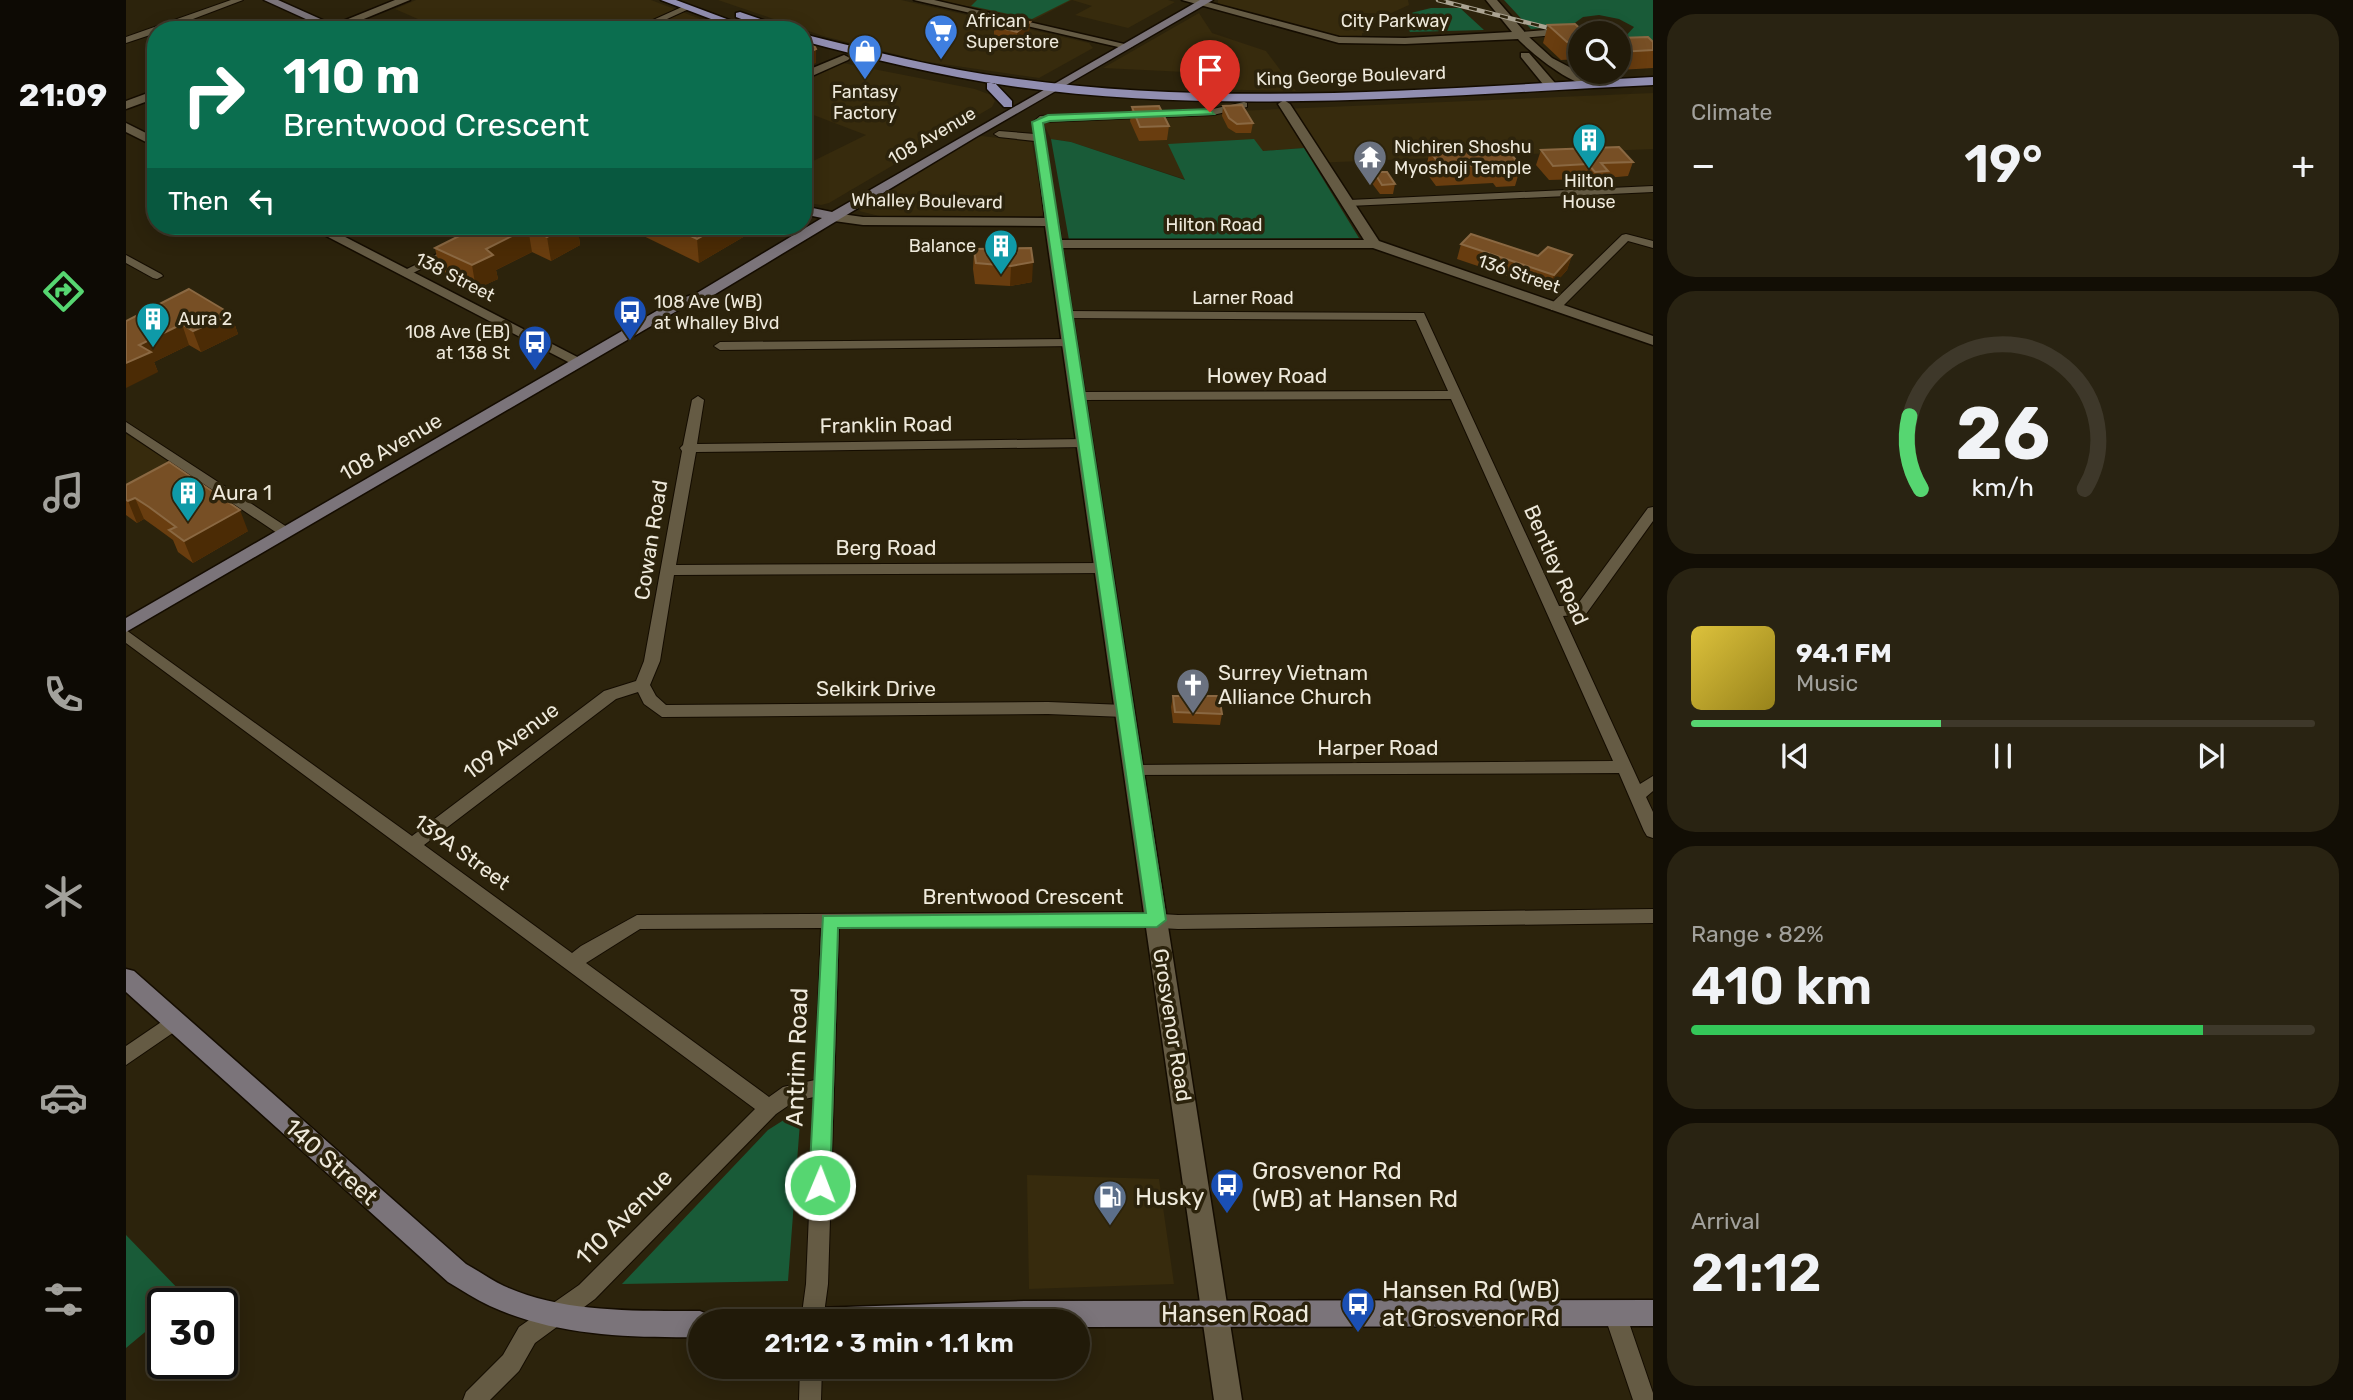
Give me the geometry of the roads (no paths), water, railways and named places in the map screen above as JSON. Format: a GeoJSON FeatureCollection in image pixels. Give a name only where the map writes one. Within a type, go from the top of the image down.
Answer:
{"type":"FeatureCollection","features":[{"type":"Feature","properties":{"kind":"main road"},"geometry":{"type":"LineString","coordinates":[[269,0],[315,21]]}},
{"type":"Feature","properties":{"kind":"main road"},"geometry":{"type":"LineString","coordinates":[[666,0],[715,6]]}},
{"type":"Feature","properties":{"kind":"main road"},"geometry":{"type":"LineString","coordinates":[[698,0],[757,21]]}},
{"type":"Feature","properties":{"kind":"main road","name":"108 Avenue"},"geometry":{"type":"LineString","coordinates":[[812,230],[1043,89],[1195,1]]}},
{"type":"Feature","properties":{"kind":"main road"},"geometry":{"type":"LineString","coordinates":[[690,4],[730,21]]}},
{"type":"Feature","properties":{"kind":"main road","name":"King George Boulevard"},"geometry":{"type":"LineString","coordinates":[[812,39],[910,63],[1043,89],[1160,104],[1284,104],[1653,90]]}},
{"type":"Feature","properties":{"kind":"main road","name":"108 Avenue"},"geometry":{"type":"LineString","coordinates":[[1043,89],[1056,87],[1121,45]]}},
{"type":"Feature","properties":{"kind":"main road","name":"King George Boulevard"},"geometry":{"type":"LineString","coordinates":[[812,49],[991,86],[1030,92],[1043,89]]}},
{"type":"Feature","properties":{"kind":"main road","name":"King George Boulevard"},"geometry":{"type":"LineString","coordinates":[[1631,82],[1653,81]]}},
{"type":"Feature","properties":{"kind":"main road","name":"King George Boulevard"},"geometry":{"type":"LineString","coordinates":[[1056,87],[1191,96],[1284,97],[1596,84]]}},
{"type":"Feature","properties":{"kind":"main road"},"geometry":{"type":"LineString","coordinates":[[991,86],[1007,104]]}},
{"type":"Feature","properties":{"kind":"main road","name":"108 Avenue"},"geometry":{"type":"LineString","coordinates":[[812,217],[1030,92]]}},
{"type":"Feature","properties":{"kind":"main road","name":"Whalley Boulevard"},"geometry":{"type":"LineString","coordinates":[[812,213],[834,217]]}},
{"type":"Feature","properties":{"kind":"main road","name":"108 Avenue"},"geometry":{"type":"LineString","coordinates":[[677,304],[690,291],[782,235]]}},
{"type":"Feature","properties":{"kind":"main road","name":"108 Avenue"},"geometry":{"type":"LineString","coordinates":[[126,626],[677,304],[702,296],[804,235]]}},
{"type":"Feature","properties":{"kind":"main road","name":"140 Street"},"geometry":{"type":"LineString","coordinates":[[126,978],[457,1273],[502,1298],[556,1314]]}},
{"type":"Feature","properties":{"kind":"main road","name":"Hansen Road"},"geometry":{"type":"LineString","coordinates":[[1090,1314],[1653,1313]]}},
{"type":"Feature","properties":{"kind":"main road"},"geometry":{"type":"LineString","coordinates":[[556,1314],[653,1324],[688,1324]]}},
{"type":"Feature","properties":{"kind":"street"},"geometry":{"type":"LineString","coordinates":[[180,21],[239,0]]}},
{"type":"Feature","properties":{"kind":"street"},"geometry":{"type":"LineString","coordinates":[[353,21],[405,0]]}},
{"type":"Feature","properties":{"kind":"street"},"geometry":{"type":"LineString","coordinates":[[919,0],[1121,45]]}},
{"type":"Feature","properties":{"kind":"street","name":"City Parkway"},"geometry":{"type":"LineString","coordinates":[[1195,1],[1339,40],[1507,36],[1568,31]]}},
{"type":"Feature","properties":{"kind":"street"},"geometry":{"type":"LineString","coordinates":[[654,21],[690,4]]}},
{"type":"Feature","properties":{"kind":"street"},"geometry":{"type":"LineString","coordinates":[[1486,4],[1507,36],[1551,86]]}},
{"type":"Feature","properties":{"kind":"street"},"geometry":{"type":"LineString","coordinates":[[1486,4],[1522,35],[1541,58],[1568,73]]}},
{"type":"Feature","properties":{"kind":"street"},"geometry":{"type":"LineString","coordinates":[[126,40],[147,33]]}},
{"type":"Feature","properties":{"kind":"street"},"geometry":{"type":"LineString","coordinates":[[812,73],[844,58]]}},
{"type":"Feature","properties":{"kind":"street"},"geometry":{"type":"LineString","coordinates":[[126,105],[147,97]]}},
{"type":"Feature","properties":{"kind":"street"},"geometry":{"type":"LineString","coordinates":[[1284,104],[1374,244]]}},
{"type":"Feature","properties":{"kind":"street","name":"King George Boulevard"},"geometry":{"type":"LineString","coordinates":[[1048,118],[1213,112],[1244,105]]}},
{"type":"Feature","properties":{"kind":"street","name":"Grosvenor Road"},"geometry":{"type":"LineString","coordinates":[[1048,118],[1038,122],[1051,222],[1228,1400]]}},
{"type":"Feature","properties":{"kind":"street"},"geometry":{"type":"LineString","coordinates":[[126,127],[147,138]]}},
{"type":"Feature","properties":{"kind":"street"},"geometry":{"type":"LineString","coordinates":[[999,134],[1040,138]]}},
{"type":"Feature","properties":{"kind":"street"},"geometry":{"type":"LineString","coordinates":[[1349,203],[1653,189]]}},
{"type":"Feature","properties":{"kind":"street","name":"Whalley Boulevard"},"geometry":{"type":"LineString","coordinates":[[834,217],[863,221],[1051,222]]}},
{"type":"Feature","properties":{"kind":"street","name":"138 Street"},"geometry":{"type":"LineString","coordinates":[[331,235],[579,362]]}},
{"type":"Feature","properties":{"kind":"street"},"geometry":{"type":"LineString","coordinates":[[1555,307],[1626,237],[1653,245]]}},
{"type":"Feature","properties":{"kind":"street"},"geometry":{"type":"LineString","coordinates":[[405,273],[470,241]]}},
{"type":"Feature","properties":{"kind":"street","name":"Hilton Road"},"geometry":{"type":"LineString","coordinates":[[1055,244],[1374,244]]}},
{"type":"Feature","properties":{"kind":"street","name":"136 Street"},"geometry":{"type":"LineString","coordinates":[[1374,244],[1653,341]]}},
{"type":"Feature","properties":{"kind":"street"},"geometry":{"type":"LineString","coordinates":[[126,258],[157,276]]}},
{"type":"Feature","properties":{"kind":"street","name":"Larner Road"},"geometry":{"type":"LineString","coordinates":[[1065,315],[1420,316]]}},
{"type":"Feature","properties":{"kind":"street","name":"Bentley Road"},"geometry":{"type":"LineString","coordinates":[[1420,316],[1653,831]]}},
{"type":"Feature","properties":{"kind":"street"},"geometry":{"type":"LineString","coordinates":[[720,346],[1070,343]]}},
{"type":"Feature","properties":{"kind":"street","name":"Howey Road"},"geometry":{"type":"LineString","coordinates":[[1077,396],[1457,395]]}},
{"type":"Feature","properties":{"kind":"street","name":"Cowan Road"},"geometry":{"type":"LineString","coordinates":[[642,685],[652,661],[687,448],[698,400]]}},
{"type":"Feature","properties":{"kind":"street"},"geometry":{"type":"LineString","coordinates":[[126,426],[285,532]]}},
{"type":"Feature","properties":{"kind":"street","name":"Franklin Road"},"geometry":{"type":"LineString","coordinates":[[687,448],[1085,443]]}},
{"type":"Feature","properties":{"kind":"street"},"geometry":{"type":"LineString","coordinates":[[1554,611],[1581,610],[1653,511]]}},
{"type":"Feature","properties":{"kind":"street","name":"Berg Road"},"geometry":{"type":"LineString","coordinates":[[669,570],[1103,568]]}},
{"type":"Feature","properties":{"kind":"street","name":"139A Street"},"geometry":{"type":"LineString","coordinates":[[126,635],[769,1108]]}},
{"type":"Feature","properties":{"kind":"street","name":"Selkirk Drive"},"geometry":{"type":"LineString","coordinates":[[642,685],[650,700],[662,711],[1048,708],[1125,711]]}},
{"type":"Feature","properties":{"kind":"street","name":"109 Avenue"},"geometry":{"type":"LineString","coordinates":[[412,844],[610,695],[642,685]]}},
{"type":"Feature","properties":{"kind":"street","name":"Harper Road"},"geometry":{"type":"LineString","coordinates":[[1134,771],[1622,766]]}},
{"type":"Feature","properties":{"kind":"street"},"geometry":{"type":"LineString","coordinates":[[1637,795],[1653,782]]}},
{"type":"Feature","properties":{"kind":"street","name":"Brentwood Crescent"},"geometry":{"type":"LineString","coordinates":[[574,963],[587,951],[637,922],[1653,916]]}},
{"type":"Feature","properties":{"kind":"street","name":"Antrim Road"},"geometry":{"type":"LineString","coordinates":[[815,1309],[830,921]]}},
{"type":"Feature","properties":{"kind":"street"},"geometry":{"type":"LineString","coordinates":[[126,1057],[173,1022]]}},
{"type":"Feature","properties":{"kind":"street","name":"110 Avenue"},"geometry":{"type":"LineString","coordinates":[[474,1400],[511,1363],[527,1335],[587,1292],[769,1108],[790,1093],[822,1087]]}},
{"type":"Feature","properties":{"kind":"street"},"geometry":{"type":"LineString","coordinates":[[1615,1314],[1644,1400]]}},
{"type":"Feature","properties":{"kind":"street"},"geometry":{"type":"LineString","coordinates":[[810,1400],[811,1379]]}},
{"type":"Feature","properties":{"kind":"railway"},"geometry":{"type":"LineString","coordinates":[[1438,0],[1568,33]]}},
{"type":"Feature","properties":{"kind":"place","name":"African Superstore"},"geometry":{"type":"Point","coordinates":[941,61]}},
{"type":"Feature","properties":{"kind":"place","name":"Fantasy Factory"},"geometry":{"type":"Point","coordinates":[865,81]}},
{"type":"Feature","properties":{"kind":"place","name":"Hilton House"},"geometry":{"type":"Point","coordinates":[1589,170]}},
{"type":"Feature","properties":{"kind":"place","name":"Nichiren Shoshu Myoshoji Temple"},"geometry":{"type":"Point","coordinates":[1370,187]}},
{"type":"Feature","properties":{"kind":"place","name":"Balance"},"geometry":{"type":"Point","coordinates":[1001,276]}},
{"type":"Feature","properties":{"kind":"place","name":"108 Ave (WB) at Whalley Blvd"},"geometry":{"type":"Point","coordinates":[630,342]}},
{"type":"Feature","properties":{"kind":"place","name":"Aura 2"},"geometry":{"type":"Point","coordinates":[153,349]}},
{"type":"Feature","properties":{"kind":"place","name":"108 Ave (EB) at 138 St"},"geometry":{"type":"Point","coordinates":[535,372]}},
{"type":"Feature","properties":{"kind":"place","name":"Aura 1"},"geometry":{"type":"Point","coordinates":[188,523]}},
{"type":"Feature","properties":{"kind":"place","name":"Surrey Vietnam Alliance Church"},"geometry":{"type":"Point","coordinates":[1193,715]}},
{"type":"Feature","properties":{"kind":"place","name":"Grosvenor Rd (WB) at Hansen Rd"},"geometry":{"type":"Point","coordinates":[1227,1215]}},
{"type":"Feature","properties":{"kind":"place","name":"Husky"},"geometry":{"type":"Point","coordinates":[1110,1227]}},
{"type":"Feature","properties":{"kind":"place","name":"Hansen Rd (WB) at Grosvenor Rd"},"geometry":{"type":"Point","coordinates":[1358,1334]}}]}
